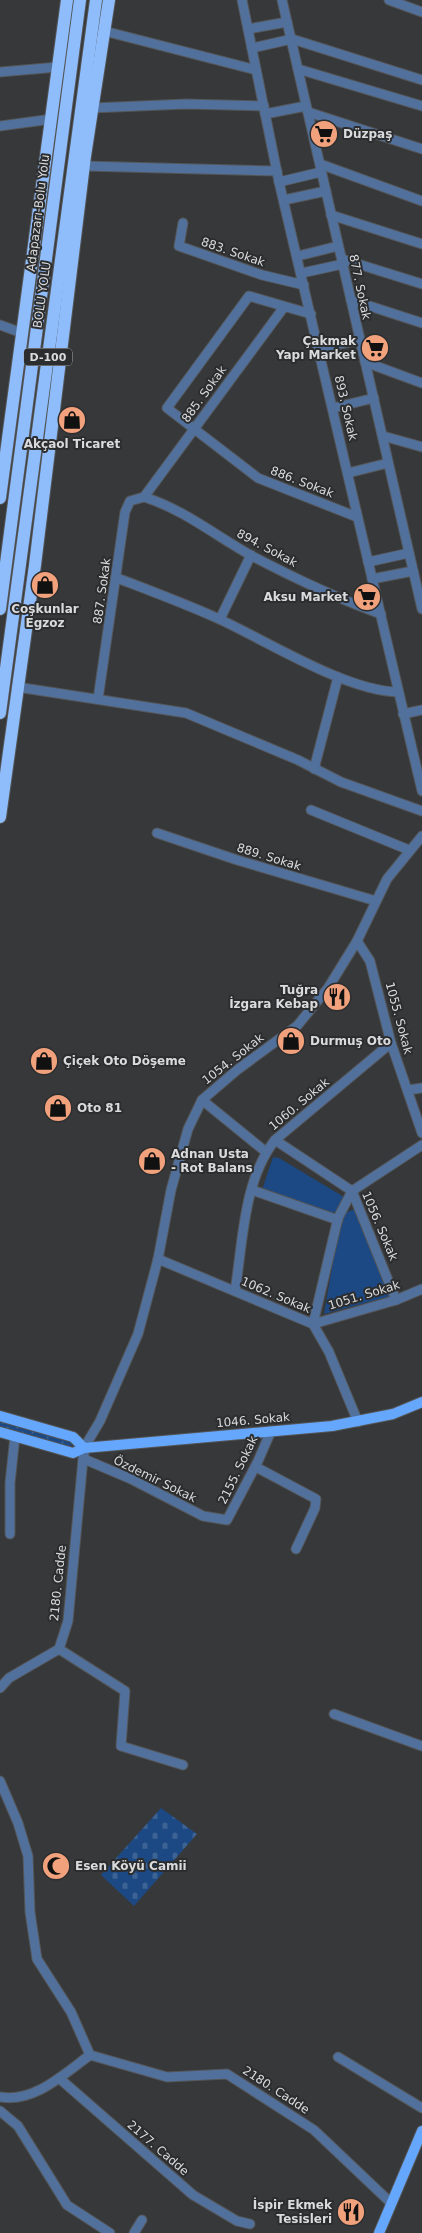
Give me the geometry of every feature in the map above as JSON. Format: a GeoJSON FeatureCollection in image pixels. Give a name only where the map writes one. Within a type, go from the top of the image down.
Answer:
{"type":"FeatureCollection","features":[{"type":"Feature","properties":{"kind":"highway"},"geometry":{"type":"LineString","coordinates":[[0,498],[67,0]]}},
{"type":"Feature","properties":{"kind":"highway"},"geometry":{"type":"LineString","coordinates":[[54,98],[78,0]]}},
{"type":"Feature","properties":{"kind":"highway","name":"Adapazarı-Bolu Yolu"},"geometry":{"type":"LineString","coordinates":[[0,609],[78,0]]}},
{"type":"Feature","properties":{"kind":"highway"},"geometry":{"type":"LineString","coordinates":[[0,817],[35,565],[84,166],[104,31],[100,0]]}},
{"type":"Feature","properties":{"kind":"highway"},"geometry":{"type":"LineString","coordinates":[[92,108],[100,0]]}},
{"type":"Feature","properties":{"kind":"highway","name":"BOLU YOLU"},"geometry":{"type":"LineString","coordinates":[[0,713],[100,0]]}},
{"type":"Feature","properties":{"kind":"main road","name":"1046. Sokak"},"geometry":{"type":"LineString","coordinates":[[0,1432],[73,1453],[84,1448],[332,1426],[393,1414],[422,1402]]}},
{"type":"Feature","properties":{"kind":"main road"},"geometry":{"type":"LineString","coordinates":[[0,1416],[72,1437],[84,1448]]}},
{"type":"Feature","properties":{"kind":"main road"},"geometry":{"type":"LineString","coordinates":[[379,2233],[422,2131]]}},
{"type":"Feature","properties":{"kind":"street","name":"893. Sokak"},"geometry":{"type":"LineString","coordinates":[[242,0],[277,171],[310,314],[320,348],[357,517],[403,714],[420,776],[422,791]]}},
{"type":"Feature","properties":{"kind":"street","name":"877. Sokak"},"geometry":{"type":"LineString","coordinates":[[282,0],[413,571],[420,590],[422,608]]}},
{"type":"Feature","properties":{"kind":"street"},"geometry":{"type":"LineString","coordinates":[[389,0],[422,12]]}},
{"type":"Feature","properties":{"kind":"street"},"geometry":{"type":"LineString","coordinates":[[248,29],[287,22]]}},
{"type":"Feature","properties":{"kind":"street"},"geometry":{"type":"LineString","coordinates":[[104,31],[256,70]]}},
{"type":"Feature","properties":{"kind":"street"},"geometry":{"type":"LineString","coordinates":[[252,48],[292,39],[422,80]]}},
{"type":"Feature","properties":{"kind":"street"},"geometry":{"type":"LineString","coordinates":[[0,72],[58,67]]}},
{"type":"Feature","properties":{"kind":"street"},"geometry":{"type":"LineString","coordinates":[[298,69],[422,106]]}},
{"type":"Feature","properties":{"kind":"street"},"geometry":{"type":"LineString","coordinates":[[92,108],[186,104],[265,110],[307,109],[422,149]]}},
{"type":"Feature","properties":{"kind":"street"},"geometry":{"type":"LineString","coordinates":[[0,126],[52,119]]}},
{"type":"Feature","properties":{"kind":"street"},"geometry":{"type":"LineString","coordinates":[[84,166],[277,171]]}},
{"type":"Feature","properties":{"kind":"street"},"geometry":{"type":"LineString","coordinates":[[280,182],[321,168],[422,200]]}},
{"type":"Feature","properties":{"kind":"street"},"geometry":{"type":"LineString","coordinates":[[284,200],[326,191]]}},
{"type":"Feature","properties":{"kind":"street"},"geometry":{"type":"LineString","coordinates":[[331,215],[422,244]]}},
{"type":"Feature","properties":{"kind":"street","name":"883. Sokak"},"geometry":{"type":"LineString","coordinates":[[183,223],[179,246],[262,275],[304,285]]}},
{"type":"Feature","properties":{"kind":"street"},"geometry":{"type":"LineString","coordinates":[[298,256],[338,246]]}},
{"type":"Feature","properties":{"kind":"street"},"geometry":{"type":"LineString","coordinates":[[302,273],[342,262],[422,284]]}},
{"type":"Feature","properties":{"kind":"street","name":"886. Sokak"},"geometry":{"type":"LineString","coordinates":[[284,307],[249,296],[167,408],[258,478],[357,517]]}},
{"type":"Feature","properties":{"kind":"street"},"geometry":{"type":"LineString","coordinates":[[351,300],[422,323]]}},
{"type":"Feature","properties":{"kind":"street"},"geometry":{"type":"LineString","coordinates":[[284,307],[310,314]]}},
{"type":"Feature","properties":{"kind":"street","name":"885. Sokak"},"geometry":{"type":"LineString","coordinates":[[144,496],[284,307]]}},
{"type":"Feature","properties":{"kind":"street"},"geometry":{"type":"LineString","coordinates":[[0,325],[22,333]]}},
{"type":"Feature","properties":{"kind":"street"},"geometry":{"type":"LineString","coordinates":[[320,348],[359,340]]}},
{"type":"Feature","properties":{"kind":"street"},"geometry":{"type":"LineString","coordinates":[[365,362],[422,383]]}},
{"type":"Feature","properties":{"kind":"street"},"geometry":{"type":"LineString","coordinates":[[333,408],[374,398]]}},
{"type":"Feature","properties":{"kind":"street"},"geometry":{"type":"LineString","coordinates":[[383,436],[422,447]]}},
{"type":"Feature","properties":{"kind":"street"},"geometry":{"type":"LineString","coordinates":[[348,473],[388,463]]}},
{"type":"Feature","properties":{"kind":"street","name":"894. Sokak"},"geometry":{"type":"LineString","coordinates":[[144,496],[161,502],[251,555],[331,596],[381,614]]}},
{"type":"Feature","properties":{"kind":"street","name":"887. Sokak"},"geometry":{"type":"LineString","coordinates":[[98,700],[125,512],[130,501],[144,496]]}},
{"type":"Feature","properties":{"kind":"street"},"geometry":{"type":"LineString","coordinates":[[368,562],[409,553]]}},
{"type":"Feature","properties":{"kind":"street"},"geometry":{"type":"LineString","coordinates":[[220,619],[251,555]]}},
{"type":"Feature","properties":{"kind":"street"},"geometry":{"type":"LineString","coordinates":[[372,580],[413,571]]}},
{"type":"Feature","properties":{"kind":"street"},"geometry":{"type":"LineString","coordinates":[[117,578],[220,619],[338,677],[368,688],[398,692]]}},
{"type":"Feature","properties":{"kind":"street"},"geometry":{"type":"LineString","coordinates":[[314,769],[338,677]]}},
{"type":"Feature","properties":{"kind":"street"},"geometry":{"type":"LineString","coordinates":[[17,687],[186,713],[341,782],[422,810]]}},
{"type":"Feature","properties":{"kind":"street"},"geometry":{"type":"LineString","coordinates":[[403,714],[422,710]]}},
{"type":"Feature","properties":{"kind":"street"},"geometry":{"type":"LineString","coordinates":[[311,810],[409,850]]}},
{"type":"Feature","properties":{"kind":"street","name":"889. Sokak"},"geometry":{"type":"LineString","coordinates":[[157,833],[228,857],[376,901]]}},
{"type":"Feature","properties":{"kind":"street","name":"1054. Sokak"},"geometry":{"type":"LineString","coordinates":[[84,1448],[100,1420],[138,1334],[158,1259],[171,1190],[188,1129],[202,1100],[237,1070],[297,1026],[328,988],[357,941],[387,879],[422,836]]}},
{"type":"Feature","properties":{"kind":"street","name":"1055. Sokak"},"geometry":{"type":"LineString","coordinates":[[357,941],[370,961],[392,1043],[422,1132]]}},
{"type":"Feature","properties":{"kind":"street","name":"1060. Sokak"},"geometry":{"type":"LineString","coordinates":[[235,1291],[252,1190],[266,1152],[275,1140],[392,1043]]}},
{"type":"Feature","properties":{"kind":"street"},"geometry":{"type":"LineString","coordinates":[[408,1090],[422,1088]]}},
{"type":"Feature","properties":{"kind":"street"},"geometry":{"type":"LineString","coordinates":[[202,1100],[266,1152]]}},
{"type":"Feature","properties":{"kind":"street","name":"1056. Sokak"},"geometry":{"type":"LineString","coordinates":[[275,1140],[352,1192],[396,1300]]}},
{"type":"Feature","properties":{"kind":"street"},"geometry":{"type":"LineString","coordinates":[[314,1324],[338,1220],[352,1192],[422,1144]]}},
{"type":"Feature","properties":{"kind":"street"},"geometry":{"type":"LineString","coordinates":[[252,1190],[338,1220]]}},
{"type":"Feature","properties":{"kind":"street","name":"1062. Sokak"},"geometry":{"type":"LineString","coordinates":[[158,1259],[314,1324],[358,1422]]}},
{"type":"Feature","properties":{"kind":"street","name":"1051. Sokak"},"geometry":{"type":"LineString","coordinates":[[314,1324],[396,1300],[422,1289]]}},
{"type":"Feature","properties":{"kind":"street","name":"2155. Sokak"},"geometry":{"type":"LineString","coordinates":[[227,1520],[256,1467],[271,1430]]}},
{"type":"Feature","properties":{"kind":"street"},"geometry":{"type":"LineString","coordinates":[[10,1534],[10,1483],[15,1436]]}},
{"type":"Feature","properties":{"kind":"street","name":"Özdemir Sokak"},"geometry":{"type":"LineString","coordinates":[[84,1448],[84,1459],[131,1479],[203,1516],[227,1520]]}},
{"type":"Feature","properties":{"kind":"street","name":"2180. Cadde"},"geometry":{"type":"LineString","coordinates":[[59,1649],[68,1622],[84,1448]]}},
{"type":"Feature","properties":{"kind":"street"},"geometry":{"type":"LineString","coordinates":[[256,1467],[316,1499],[315,1508],[296,1549]]}},
{"type":"Feature","properties":{"kind":"street"},"geometry":{"type":"LineString","coordinates":[[0,1688],[9,1678],[59,1649],[125,1691],[121,1746],[183,1765]]}},
{"type":"Feature","properties":{"kind":"street"},"geometry":{"type":"LineString","coordinates":[[334,1714],[422,1746]]}},
{"type":"Feature","properties":{"kind":"street"},"geometry":{"type":"LineString","coordinates":[[0,1782],[18,1823],[28,1856],[30,1912],[37,1959],[71,2012],[90,2055],[39,2092],[8,2098],[0,2097]]}},
{"type":"Feature","properties":{"kind":"street","name":"2180. Cadde"},"geometry":{"type":"LineString","coordinates":[[90,2055],[167,2077],[227,2074],[314,2130],[391,2203]]}},
{"type":"Feature","properties":{"kind":"street"},"geometry":{"type":"LineString","coordinates":[[338,2058],[422,2108]]}},
{"type":"Feature","properties":{"kind":"street","name":"2177. Cadde"},"geometry":{"type":"LineString","coordinates":[[58,2078],[193,2195],[238,2221],[250,2224]]}},
{"type":"Feature","properties":{"kind":"street"},"geometry":{"type":"LineString","coordinates":[[0,2111],[18,2126],[67,2205],[110,2233]]}},
{"type":"Feature","properties":{"kind":"street"},"geometry":{"type":"LineString","coordinates":[[134,2233],[142,2220]]}},
{"type":"Feature","properties":{"kind":"green space"},"geometry":{"type":"Polygon","coordinates":[[[273,1157],[279,1158],[344,1197],[343,1202],[331,1217],[262,1190],[273,1157]]]}},
{"type":"Feature","properties":{"kind":"green space"},"geometry":{"type":"Polygon","coordinates":[[[357,1208],[391,1296],[324,1314],[338,1233],[345,1213],[357,1208]]]}},
{"type":"Feature","properties":{"kind":"green space"},"geometry":{"type":"Polygon","coordinates":[[[0,1422],[72,1442],[71,1447],[0,1426],[0,1422]]]}},
{"type":"Feature","properties":{"kind":"green space"},"geometry":{"type":"Polygon","coordinates":[[[161,1808],[197,1834],[134,1906],[101,1875],[161,1808]]]}},
{"type":"Feature","properties":{"kind":"place","name":"Düzpaş"},"geometry":{"type":"Point","coordinates":[324,134]}},
{"type":"Feature","properties":{"kind":"place","name":"Çakmak Yapı Market"},"geometry":{"type":"Point","coordinates":[375,348]}},
{"type":"Feature","properties":{"kind":"place","name":"Akçaol Ticaret"},"geometry":{"type":"Point","coordinates":[72,420]}},
{"type":"Feature","properties":{"kind":"place","name":"Coşkunlar Egzoz"},"geometry":{"type":"Point","coordinates":[45,585]}},
{"type":"Feature","properties":{"kind":"place","name":"Aksu Market"},"geometry":{"type":"Point","coordinates":[367,597]}},
{"type":"Feature","properties":{"kind":"place","name":"Tuğra İzgara Kebap"},"geometry":{"type":"Point","coordinates":[337,997]}},
{"type":"Feature","properties":{"kind":"place","name":"Durmuş Oto"},"geometry":{"type":"Point","coordinates":[291,1041]}},
{"type":"Feature","properties":{"kind":"place","name":"Çiçek Oto Döşeme"},"geometry":{"type":"Point","coordinates":[44,1061]}},
{"type":"Feature","properties":{"kind":"place","name":"Oto 81"},"geometry":{"type":"Point","coordinates":[58,1108]}},
{"type":"Feature","properties":{"kind":"place","name":"Adnan Usta - Rot Balans"},"geometry":{"type":"Point","coordinates":[152,1161]}},
{"type":"Feature","properties":{"kind":"place","name":"Esen Köyü Camii"},"geometry":{"type":"Point","coordinates":[56,1866]}},
{"type":"Feature","properties":{"kind":"place","name":"İspir Ekmek Tesisleri"},"geometry":{"type":"Point","coordinates":[351,2212]}}]}
